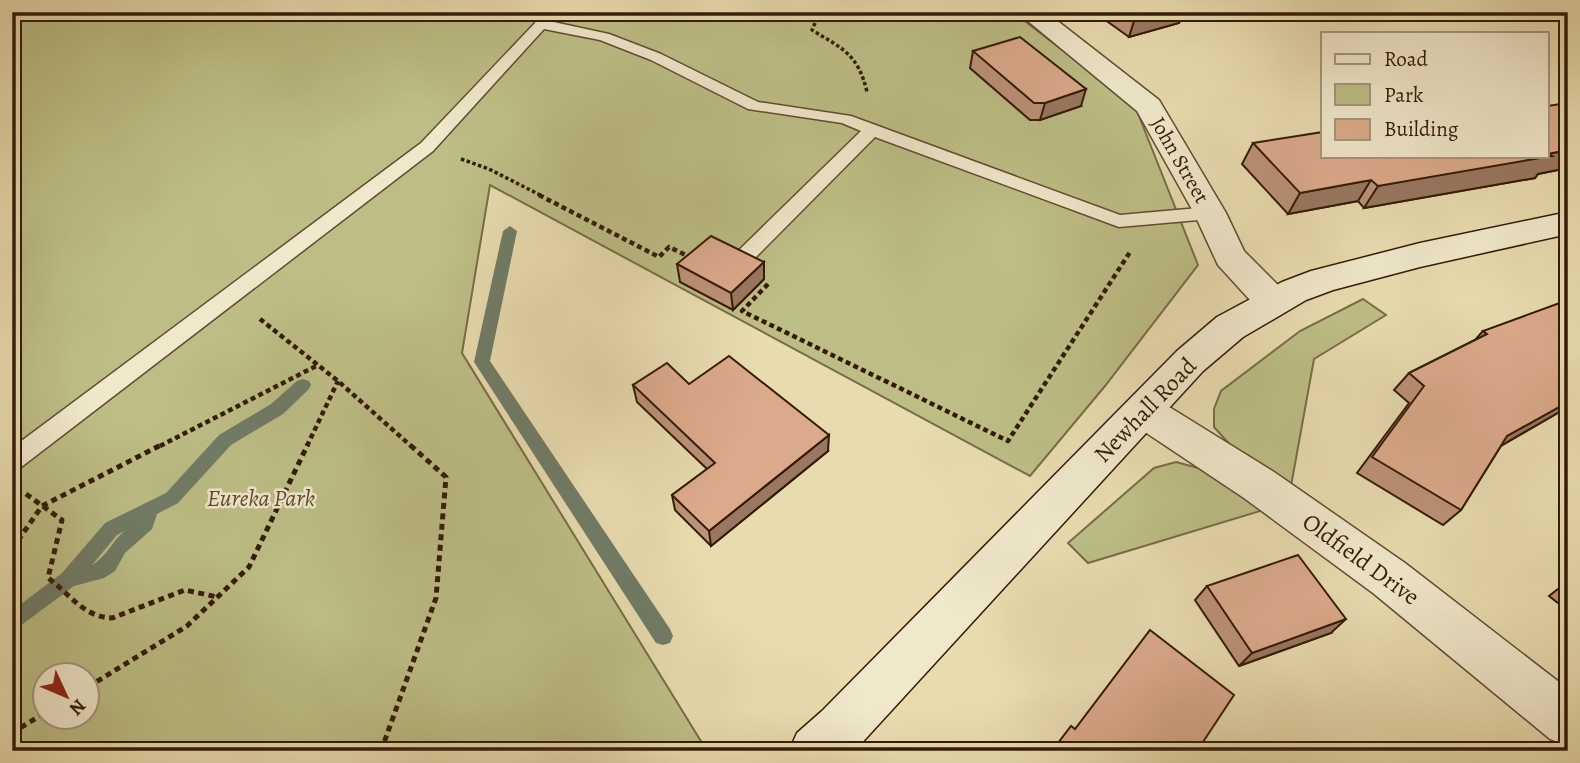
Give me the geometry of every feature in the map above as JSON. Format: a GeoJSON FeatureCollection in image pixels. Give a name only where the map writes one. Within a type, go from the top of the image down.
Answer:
{"type":"FeatureCollection","features":[{"type":"Feature","properties":{"kind":"main road","name":"John Street"},"geometry":{"type":"LineString","coordinates":[[1030,12],[1149,106],[1210,213],[1230,257],[1273,302]]}},
{"type":"Feature","properties":{"kind":"main road","name":"Newhall Road"},"geometry":{"type":"LineString","coordinates":[[839,743],[1190,361],[1230,327],[1273,302],[1323,280],[1367,267],[1568,223]]}},
{"type":"Feature","properties":{"kind":"main road","name":"Oldfield Drive"},"geometry":{"type":"LineString","coordinates":[[1144,411],[1259,485],[1389,578],[1568,721]]}},
{"type":"Feature","properties":{"kind":"lane"},"geometry":{"type":"LineString","coordinates":[[12,461],[428,147],[544,18],[656,57],[754,106],[845,119],[1119,221],[1210,213]]}},
{"type":"Feature","properties":{"kind":"lane"},"geometry":{"type":"LineString","coordinates":[[743,258],[872,130]]}},
{"type":"Feature","properties":{"kind":"path"},"geometry":{"type":"LineString","coordinates":[[820,12],[812,30],[855,55],[863,70],[867,97],[845,119]]}},
{"type":"Feature","properties":{"kind":"path"},"geometry":{"type":"LineString","coordinates":[[428,147],[489,169],[659,257],[669,247],[696,260],[713,244],[777,275],[742,311],[1008,441],[1130,253],[1105,243],[1119,221]]}},
{"type":"Feature","properties":{"kind":"path"},"geometry":{"type":"LineString","coordinates":[[231,295],[338,381],[446,478],[436,598],[381,751]]}},
{"type":"Feature","properties":{"kind":"path"},"geometry":{"type":"LineString","coordinates":[[12,549],[42,506],[318,365]]}},
{"type":"Feature","properties":{"kind":"path"},"geometry":{"type":"LineString","coordinates":[[102,678],[187,626],[249,567],[338,381]]}},
{"type":"Feature","properties":{"kind":"path"},"geometry":{"type":"LineString","coordinates":[[42,506],[62,520],[62,537],[49,562],[48,578],[90,614],[108,618],[128,613],[161,596],[187,589],[218,597]]}},
{"type":"Feature","properties":{"kind":"path"},"geometry":{"type":"LineString","coordinates":[[12,733],[32,721]]}},
{"type":"Feature","properties":{"kind":"green space","name":"Eureka Park"},"geometry":{"type":"Polygon","coordinates":[[[12,12],[1013,12],[1135,106],[1198,265],[1105,386],[1030,476],[490,185],[462,353],[707,751],[12,751],[12,12]]]}},
{"type":"Feature","properties":{"kind":"green space"},"geometry":{"type":"Polygon","coordinates":[[[1363,299],[1386,315],[1314,359],[1291,486],[1232,447],[1214,427],[1214,409],[1221,391],[1300,331],[1363,299]]]}},
{"type":"Feature","properties":{"kind":"green space"},"geometry":{"type":"Polygon","coordinates":[[[1176,462],[1213,472],[1267,509],[1088,563],[1068,543],[1154,468],[1176,462]]]}},
{"type":"Feature","properties":{"kind":"building"},"geometry":{"type":"Polygon","coordinates":[[[1123,12],[1163,12],[1134,21],[1123,12]]]}},
{"type":"Feature","properties":{"kind":"building"},"geometry":{"type":"Polygon","coordinates":[[[1020,37],[1086,89],[1045,103],[1034,103],[973,51],[1020,37]]]}},
{"type":"Feature","properties":{"kind":"building"},"geometry":{"type":"Polygon","coordinates":[[[1568,103],[1568,150],[1548,154],[1548,106],[1568,103]]]}},
{"type":"Feature","properties":{"kind":"building"},"geometry":{"type":"Polygon","coordinates":[[[1321,132],[1321,158],[1540,158],[1378,186],[1371,180],[1300,193],[1253,143],[1321,132]]]}},
{"type":"Feature","properties":{"kind":"building"},"geometry":{"type":"Polygon","coordinates":[[[711,236],[764,262],[731,293],[677,264],[711,236]]]}},
{"type":"Feature","properties":{"kind":"building"},"geometry":{"type":"Polygon","coordinates":[[[1568,300],[1568,402],[1507,436],[1461,510],[1372,457],[1424,386],[1409,373],[1487,334],[1483,331],[1568,300]]]}},
{"type":"Feature","properties":{"kind":"building"},"geometry":{"type":"Polygon","coordinates":[[[729,356],[829,435],[709,531],[672,495],[715,463],[633,385],[667,363],[689,384],[729,356]]]}},
{"type":"Feature","properties":{"kind":"building"},"geometry":{"type":"Polygon","coordinates":[[[1298,555],[1346,619],[1252,653],[1207,586],[1298,555]]]}},
{"type":"Feature","properties":{"kind":"building"},"geometry":{"type":"Polygon","coordinates":[[[1150,630],[1234,695],[1197,751],[1052,751],[1071,726],[1075,729],[1150,630]]]}},
{"type":"Feature","properties":{"kind":"waterway"},"geometry":{"type":"LineString","coordinates":[[510,231],[482,362],[663,636]]}},
{"type":"Feature","properties":{"kind":"waterway"},"geometry":{"type":"LineString","coordinates":[[150,509],[172,498],[225,440],[277,409],[303,385]]}},
{"type":"Feature","properties":{"kind":"waterway"},"geometry":{"type":"LineString","coordinates":[[69,579],[111,529],[150,509]]}},
{"type":"Feature","properties":{"kind":"waterway"},"geometry":{"type":"LineString","coordinates":[[69,579],[97,572],[108,565],[119,547],[146,523],[150,509]]}},
{"type":"Feature","properties":{"kind":"waterway"},"geometry":{"type":"LineString","coordinates":[[12,623],[69,579]]}}]}
